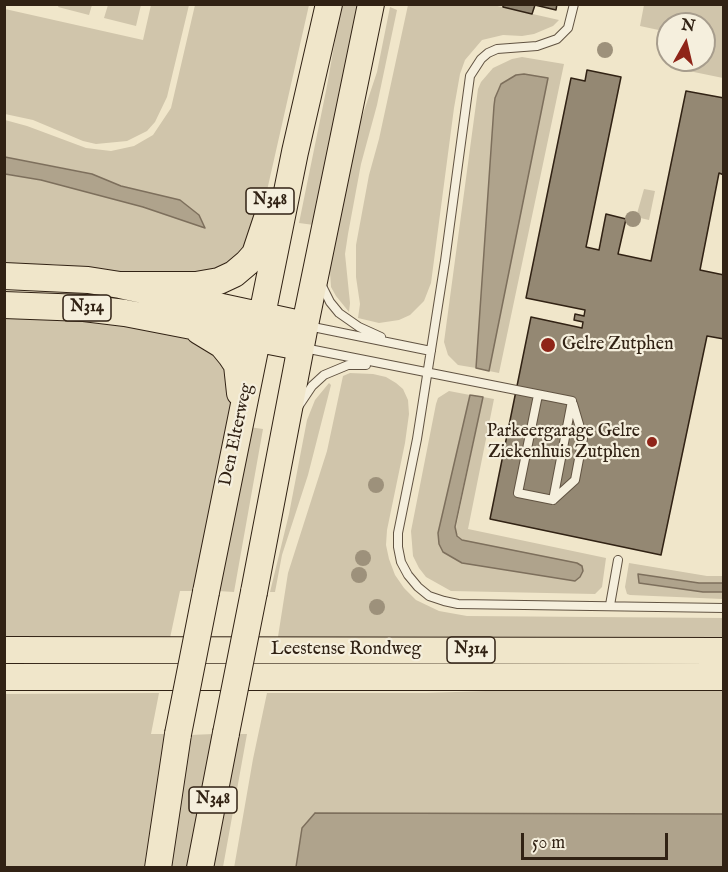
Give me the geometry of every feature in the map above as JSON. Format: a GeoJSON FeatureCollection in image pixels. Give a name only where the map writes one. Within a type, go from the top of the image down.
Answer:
{"type":"FeatureCollection","features":[{"type":"Feature","properties":{"kind":"main road","name":"N348"},"geometry":{"type":"LineString","coordinates":[[120,285],[196,285],[219,281],[247,264],[255,254],[267,217],[313,4]]}},
{"type":"Feature","properties":{"kind":"main road","name":"Den Elterweg"},"geometry":{"type":"LineString","coordinates":[[158,867],[178,734],[237,435],[311,79],[329,4]]}},
{"type":"Feature","properties":{"kind":"main road","name":"N348"},"geometry":{"type":"LineString","coordinates":[[200,867],[317,263],[371,4]]}},
{"type":"Feature","properties":{"kind":"main road","name":"N348"},"geometry":{"type":"LineString","coordinates":[[4,276],[88,280],[120,285],[259,327],[303,336]]}},
{"type":"Feature","properties":{"kind":"main road","name":"N314"},"geometry":{"type":"LineString","coordinates":[[4,305],[84,308],[169,320],[259,327]]}},
{"type":"Feature","properties":{"kind":"main road","name":"N314"},"geometry":{"type":"LineString","coordinates":[[169,320],[211,337],[222,345],[237,365],[239,376],[237,435]]}},
{"type":"Feature","properties":{"kind":"main road","name":"Leestense Rondweg"},"geometry":{"type":"LineString","coordinates":[[4,650],[723,651]]}},
{"type":"Feature","properties":{"kind":"main road","name":"Leestense Rondweg"},"geometry":{"type":"LineString","coordinates":[[4,677],[723,677]]}},
{"type":"Feature","properties":{"kind":"lane"},"geometry":{"type":"LineString","coordinates":[[574,4],[568,28],[557,39],[537,46],[496,49],[481,59],[470,76],[431,351],[417,439],[398,532],[401,562],[408,575],[429,596],[458,604],[723,608]]}},
{"type":"Feature","properties":{"kind":"lane"},"geometry":{"type":"LineString","coordinates":[[317,263],[323,290],[339,313],[359,327],[401,345]]}},
{"type":"Feature","properties":{"kind":"lane"},"geometry":{"type":"LineString","coordinates":[[303,336],[401,345],[431,351]]}},
{"type":"Feature","properties":{"kind":"lane"},"geometry":{"type":"LineString","coordinates":[[303,336],[397,366],[572,401]]}},
{"type":"Feature","properties":{"kind":"lane"},"geometry":{"type":"LineString","coordinates":[[281,445],[299,405],[312,386],[324,375],[348,365],[397,366]]}},
{"type":"Feature","properties":{"kind":"lane"},"geometry":{"type":"LineString","coordinates":[[538,394],[518,493],[553,500]]}},
{"type":"Feature","properties":{"kind":"lane"},"geometry":{"type":"LineString","coordinates":[[553,500],[575,480],[583,438],[572,401]]}},
{"type":"Feature","properties":{"kind":"lane"},"geometry":{"type":"LineString","coordinates":[[553,500],[572,401]]}},
{"type":"Feature","properties":{"kind":"lane"},"geometry":{"type":"LineString","coordinates":[[610,605],[618,560]]}},
{"type":"Feature","properties":{"kind":"shaded area"},"geometry":{"type":"Polygon","coordinates":[[[59,4],[92,5],[89,15],[58,7],[59,4]]]}},
{"type":"Feature","properties":{"kind":"shaded area"},"geometry":{"type":"Polygon","coordinates":[[[108,5],[141,5],[136,26],[104,18],[108,5]]]}},
{"type":"Feature","properties":{"kind":"shaded area"},"geometry":{"type":"Polygon","coordinates":[[[151,5],[189,5],[167,97],[155,122],[147,131],[127,141],[96,144],[83,141],[33,120],[5,114],[5,9],[143,40],[151,5]]]}},
{"type":"Feature","properties":{"kind":"shaded area"},"geometry":{"type":"Polygon","coordinates":[[[195,5],[309,5],[261,217],[248,251],[221,273],[174,278],[54,264],[5,265],[4,174],[41,180],[143,207],[205,227],[199,215],[180,200],[121,186],[84,172],[5,157],[5,120],[86,148],[111,151],[134,146],[153,135],[171,108],[195,5]]]}},
{"type":"Feature","properties":{"kind":"shaded area"},"geometry":{"type":"Polygon","coordinates":[[[339,5],[360,5],[314,225],[299,223],[326,91],[341,7],[339,5]]]}},
{"type":"Feature","properties":{"kind":"shaded area"},"geometry":{"type":"Polygon","coordinates":[[[408,5],[493,5],[559,20],[553,26],[534,34],[503,35],[482,40],[465,60],[454,108],[431,283],[424,301],[410,315],[399,320],[379,323],[358,318],[360,304],[356,277],[356,245],[369,175],[408,5]]]}},
{"type":"Feature","properties":{"kind":"shaded area"},"geometry":{"type":"Polygon","coordinates":[[[644,5],[723,5],[723,78],[694,72],[716,72],[716,12],[656,12],[656,29],[640,26],[644,5]]]}},
{"type":"Feature","properties":{"kind":"shaded area"},"geometry":{"type":"Polygon","coordinates":[[[390,7],[397,10],[377,105],[361,164],[345,254],[349,312],[331,287],[329,257],[353,144],[377,72],[390,7]]]}},
{"type":"Feature","properties":{"kind":"shaded area"},"geometry":{"type":"Polygon","coordinates":[[[522,57],[564,64],[499,373],[489,371],[547,78],[516,75],[501,84],[498,90],[494,106],[476,368],[458,365],[448,355],[444,342],[478,89],[493,68],[522,57]]]}},
{"type":"Feature","properties":{"kind":"shaded area"},"geometry":{"type":"Polygon","coordinates":[[[516,75],[548,78],[489,371],[476,368],[494,106],[501,84],[516,75]]]}},
{"type":"Feature","properties":{"kind":"shaded area"},"geometry":{"type":"Polygon","coordinates":[[[5,157],[92,174],[121,186],[180,200],[199,215],[205,228],[143,207],[41,180],[5,174],[5,157]]]}},
{"type":"Feature","properties":{"kind":"shaded area"},"geometry":{"type":"Polygon","coordinates":[[[644,189],[655,191],[649,220],[636,217],[644,189]]]}},
{"type":"Feature","properties":{"kind":"shaded area"},"geometry":{"type":"Polygon","coordinates":[[[5,317],[68,317],[186,335],[223,360],[231,394],[229,414],[194,591],[180,591],[170,638],[5,637],[5,317]]]}},
{"type":"Feature","properties":{"kind":"shaded area"},"geometry":{"type":"Polygon","coordinates":[[[350,373],[386,377],[403,389],[408,400],[409,414],[405,443],[386,545],[395,575],[416,600],[439,611],[467,616],[723,618],[723,644],[277,643],[288,573],[327,451],[343,376],[350,373]]]}},
{"type":"Feature","properties":{"kind":"shaded area"},"geometry":{"type":"Polygon","coordinates":[[[329,383],[331,385],[308,475],[282,555],[275,592],[270,592],[289,514],[307,420],[315,400],[329,383]]]}},
{"type":"Feature","properties":{"kind":"shaded area"},"geometry":{"type":"Polygon","coordinates":[[[449,391],[470,395],[438,533],[439,544],[576,563],[462,540],[455,532],[483,397],[494,399],[468,529],[606,558],[602,587],[595,594],[451,591],[426,577],[419,568],[413,556],[411,531],[436,404],[438,398],[449,391]]]}},
{"type":"Feature","properties":{"kind":"shaded area"},"geometry":{"type":"Polygon","coordinates":[[[470,395],[483,397],[455,527],[457,536],[462,540],[577,563],[582,566],[583,571],[575,581],[462,563],[443,552],[439,544],[438,533],[470,395]]]}},
{"type":"Feature","properties":{"kind":"shaded area"},"geometry":{"type":"Polygon","coordinates":[[[249,427],[263,429],[234,592],[218,591],[249,427]]]}},
{"type":"Feature","properties":{"kind":"shaded area"},"geometry":{"type":"Polygon","coordinates":[[[629,563],[707,576],[723,576],[723,583],[699,583],[638,575],[639,583],[703,592],[723,592],[723,599],[627,594],[625,587],[629,563]]]}},
{"type":"Feature","properties":{"kind":"shaded area"},"geometry":{"type":"Polygon","coordinates":[[[638,574],[699,583],[723,583],[723,592],[703,592],[639,583],[638,574]]]}},
{"type":"Feature","properties":{"kind":"shaded area"},"geometry":{"type":"Polygon","coordinates":[[[723,683],[723,814],[315,813],[302,828],[296,867],[234,868],[267,693],[426,693],[723,683]]]}},
{"type":"Feature","properties":{"kind":"shaded area"},"geometry":{"type":"Polygon","coordinates":[[[159,693],[151,734],[167,734],[144,867],[5,867],[4,694],[159,693]]]}},
{"type":"Feature","properties":{"kind":"shaded area"},"geometry":{"type":"Polygon","coordinates":[[[213,734],[189,867],[167,868],[190,735],[213,734]]]}},
{"type":"Feature","properties":{"kind":"shaded area"},"geometry":{"type":"Polygon","coordinates":[[[236,734],[247,734],[223,867],[211,868],[236,734]]]}},
{"type":"Feature","properties":{"kind":"shaded area"},"geometry":{"type":"Polygon","coordinates":[[[315,813],[723,814],[723,867],[296,867],[302,828],[315,813]]]}},
{"type":"Feature","properties":{"kind":"building"},"geometry":{"type":"Polygon","coordinates":[[[503,4],[557,4],[556,10],[535,5],[532,14],[503,7],[503,4]]]}},
{"type":"Feature","properties":{"kind":"building"},"geometry":{"type":"Polygon","coordinates":[[[587,70],[621,77],[586,247],[599,250],[606,214],[626,219],[618,254],[651,261],[686,91],[724,98],[724,175],[719,173],[700,270],[724,275],[724,339],[707,336],[661,555],[490,519],[531,317],[582,328],[583,322],[574,320],[575,314],[584,316],[585,310],[526,298],[571,78],[585,81],[587,70]]]}},
{"type":"Feature","properties":{"kind":"place","name":"Gelre Zutphen"},"geometry":{"type":"Point","coordinates":[548,345]}},
{"type":"Feature","properties":{"kind":"place","name":"Parkeergarage Gelre Ziekenhuis Zutphen"},"geometry":{"type":"Point","coordinates":[652,442]}}]}
